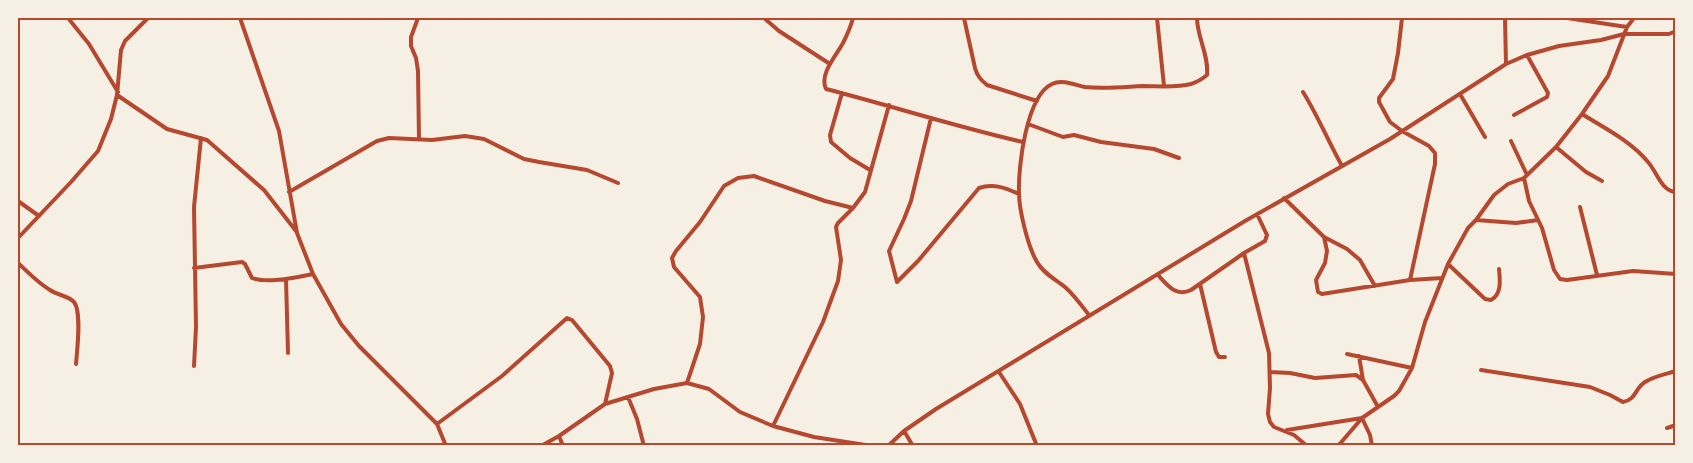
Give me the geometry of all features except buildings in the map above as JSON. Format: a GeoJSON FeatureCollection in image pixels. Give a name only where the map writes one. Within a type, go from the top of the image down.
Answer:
{"type":"FeatureCollection","features":[{"type":"Feature","properties":{"kind":"street"},"geometry":{"type":"LineString","coordinates":[[68,18],[89,44],[118,94],[167,129],[207,140],[264,190],[297,233]]}},
{"type":"Feature","properties":{"kind":"street"},"geometry":{"type":"LineString","coordinates":[[18,238],[98,151],[111,119],[118,94],[121,50],[125,41],[148,18]]}},
{"type":"Feature","properties":{"kind":"street"},"geometry":{"type":"LineString","coordinates":[[240,18],[279,131],[297,233],[313,274],[341,324],[359,346],[437,424],[446,446]]}},
{"type":"Feature","properties":{"kind":"street"},"geometry":{"type":"LineString","coordinates":[[418,18],[411,37],[410,46],[416,58],[418,72],[419,139]]}},
{"type":"Feature","properties":{"kind":"street"},"geometry":{"type":"LineString","coordinates":[[764,18],[779,31],[830,64]]}},
{"type":"Feature","properties":{"kind":"street"},"geometry":{"type":"LineString","coordinates":[[853,18],[843,44],[830,64],[824,80],[826,89],[889,105],[973,131],[1023,142]]}},
{"type":"Feature","properties":{"kind":"street"},"geometry":{"type":"LineString","coordinates":[[964,18],[977,75],[987,85],[1037,101]]}},
{"type":"Feature","properties":{"kind":"street"},"geometry":{"type":"LineString","coordinates":[[1157,18],[1164,86]]}},
{"type":"Feature","properties":{"kind":"street"},"geometry":{"type":"LineString","coordinates":[[1090,315],[1066,288],[1047,274],[1038,264],[1029,246],[1019,194],[1023,142],[1028,124],[1037,101],[1051,84],[1058,82],[1086,87],[1164,86],[1192,84],[1202,80],[1208,75],[1208,69],[1199,37],[1197,18]]}},
{"type":"Feature","properties":{"kind":"street"},"geometry":{"type":"LineString","coordinates":[[1402,18],[1393,79],[1379,98],[1381,108],[1390,122],[1429,146],[1435,153],[1435,164],[1410,280]]}},
{"type":"Feature","properties":{"kind":"street"},"geometry":{"type":"LineString","coordinates":[[1505,18],[1506,64]]}},
{"type":"Feature","properties":{"kind":"street"},"geometry":{"type":"LineString","coordinates":[[1568,18],[1626,27]]}},
{"type":"Feature","properties":{"kind":"street"},"geometry":{"type":"LineString","coordinates":[[1338,446],[1362,418],[1399,391],[1412,368],[1425,322],[1442,278],[1468,228],[1494,195],[1508,184],[1526,176],[1556,147],[1608,76],[1626,27],[1634,18]]}},
{"type":"Feature","properties":{"kind":"street"},"geometry":{"type":"LineString","coordinates":[[888,446],[904,431],[928,414],[1257,214],[1402,131],[1506,64],[1527,55],[1559,46],[1600,40],[1624,34],[1669,34],[1676,31]]}},
{"type":"Feature","properties":{"kind":"street"},"geometry":{"type":"LineString","coordinates":[[1514,115],[1547,97],[1548,93],[1527,55]]}},
{"type":"Feature","properties":{"kind":"street"},"geometry":{"type":"LineString","coordinates":[[1303,92],[1342,166]]}},
{"type":"Feature","properties":{"kind":"street"},"geometry":{"type":"LineString","coordinates":[[842,93],[830,136],[831,142],[850,158],[870,170]]}},
{"type":"Feature","properties":{"kind":"street"},"geometry":{"type":"LineString","coordinates":[[1460,94],[1485,137]]}},
{"type":"Feature","properties":{"kind":"street"},"geometry":{"type":"LineString","coordinates":[[773,426],[823,322],[840,273],[841,260],[836,227],[865,192],[889,105]]}},
{"type":"Feature","properties":{"kind":"street"},"geometry":{"type":"LineString","coordinates":[[1582,114],[1629,145],[1649,162],[1663,186],[1670,192],[1676,192]]}},
{"type":"Feature","properties":{"kind":"street"},"geometry":{"type":"LineString","coordinates":[[931,118],[911,201],[889,251],[897,282],[929,248],[979,188],[987,185],[1005,188],[1019,194]]}},
{"type":"Feature","properties":{"kind":"street"},"geometry":{"type":"LineString","coordinates":[[1028,124],[1063,136],[1074,135],[1101,142],[1154,149],[1179,158]]}},
{"type":"Feature","properties":{"kind":"street"},"geometry":{"type":"LineString","coordinates":[[289,192],[377,141],[389,138],[419,139],[465,136],[484,139],[524,159],[587,170],[618,183]]}},
{"type":"Feature","properties":{"kind":"street"},"geometry":{"type":"LineString","coordinates":[[194,366],[196,327],[194,207],[201,138]]}},
{"type":"Feature","properties":{"kind":"street"},"geometry":{"type":"LineString","coordinates":[[1511,142],[1526,176],[1529,201],[1542,228],[1554,270],[1560,280],[1633,271],[1676,274]]}},
{"type":"Feature","properties":{"kind":"street"},"geometry":{"type":"LineString","coordinates":[[1556,147],[1586,172],[1602,181]]}},
{"type":"Feature","properties":{"kind":"street"},"geometry":{"type":"LineString","coordinates":[[687,383],[700,344],[703,317],[700,297],[674,267],[672,258],[700,222],[724,186],[738,178],[754,176],[825,201],[853,208]]}},
{"type":"Feature","properties":{"kind":"street"},"geometry":{"type":"LineString","coordinates":[[1284,198],[1324,236],[1347,249],[1360,260],[1375,286]]}},
{"type":"Feature","properties":{"kind":"street"},"geometry":{"type":"LineString","coordinates":[[18,201],[39,216]]}},
{"type":"Feature","properties":{"kind":"street"},"geometry":{"type":"LineString","coordinates":[[1580,207],[1598,275]]}},
{"type":"Feature","properties":{"kind":"street"},"geometry":{"type":"LineString","coordinates":[[1158,275],[1176,292],[1186,292],[1200,284],[1244,252],[1265,241],[1267,235],[1257,214]]}},
{"type":"Feature","properties":{"kind":"street"},"geometry":{"type":"LineString","coordinates":[[1476,220],[1516,223],[1538,220]]}},
{"type":"Feature","properties":{"kind":"street"},"geometry":{"type":"LineString","coordinates":[[1324,236],[1327,251],[1326,263],[1316,280],[1318,292],[1322,294],[1410,280],[1442,278]]}},
{"type":"Feature","properties":{"kind":"street"},"geometry":{"type":"LineString","coordinates":[[1244,252],[1269,353],[1270,388],[1268,414],[1270,422],[1274,428],[1294,434],[1307,446]]}},
{"type":"Feature","properties":{"kind":"street"},"geometry":{"type":"LineString","coordinates":[[194,268],[242,262],[255,280],[286,279],[313,274]]}},
{"type":"Feature","properties":{"kind":"street"},"geometry":{"type":"LineString","coordinates":[[18,263],[51,291],[73,300],[76,304],[78,333],[76,364]]}},
{"type":"Feature","properties":{"kind":"street"},"geometry":{"type":"LineString","coordinates":[[1448,264],[1485,299],[1491,300],[1495,298],[1500,286],[1499,269]]}},
{"type":"Feature","properties":{"kind":"street"},"geometry":{"type":"LineString","coordinates":[[286,279],[288,353]]}},
{"type":"Feature","properties":{"kind":"street"},"geometry":{"type":"LineString","coordinates":[[1200,284],[1216,352],[1219,356],[1225,357]]}},
{"type":"Feature","properties":{"kind":"street"},"geometry":{"type":"LineString","coordinates":[[437,424],[502,376],[567,318],[572,320],[610,366],[612,373],[605,404]]}},
{"type":"Feature","properties":{"kind":"street"},"geometry":{"type":"LineString","coordinates":[[1346,354],[1412,368]]}},
{"type":"Feature","properties":{"kind":"street"},"geometry":{"type":"LineString","coordinates":[[1359,356],[1364,380],[1378,407]]}},
{"type":"Feature","properties":{"kind":"street"},"geometry":{"type":"LineString","coordinates":[[1481,370],[1590,387],[1623,402],[1634,398],[1640,386],[1647,381],[1676,371]]}},
{"type":"Feature","properties":{"kind":"street"},"geometry":{"type":"LineString","coordinates":[[998,372],[1020,404],[1037,446]]}},
{"type":"Feature","properties":{"kind":"street"},"geometry":{"type":"LineString","coordinates":[[1270,372],[1290,373],[1315,378],[1356,375],[1364,380]]}},
{"type":"Feature","properties":{"kind":"street"},"geometry":{"type":"LineString","coordinates":[[541,446],[559,436],[605,404],[654,389],[687,383],[709,389],[740,412],[773,426],[814,437],[872,446]]}},
{"type":"Feature","properties":{"kind":"street"},"geometry":{"type":"LineString","coordinates":[[628,397],[637,419],[644,446]]}},
{"type":"Feature","properties":{"kind":"street"},"geometry":{"type":"LineString","coordinates":[[1285,430],[1362,418]]}},
{"type":"Feature","properties":{"kind":"street"},"geometry":{"type":"LineString","coordinates":[[1362,418],[1372,446]]}},
{"type":"Feature","properties":{"kind":"street"},"geometry":{"type":"LineString","coordinates":[[1667,428],[1676,425]]}},
{"type":"Feature","properties":{"kind":"street"},"geometry":{"type":"LineString","coordinates":[[904,431],[913,446]]}},
{"type":"Feature","properties":{"kind":"street"},"geometry":{"type":"LineString","coordinates":[[559,436],[564,446]]}}]}
